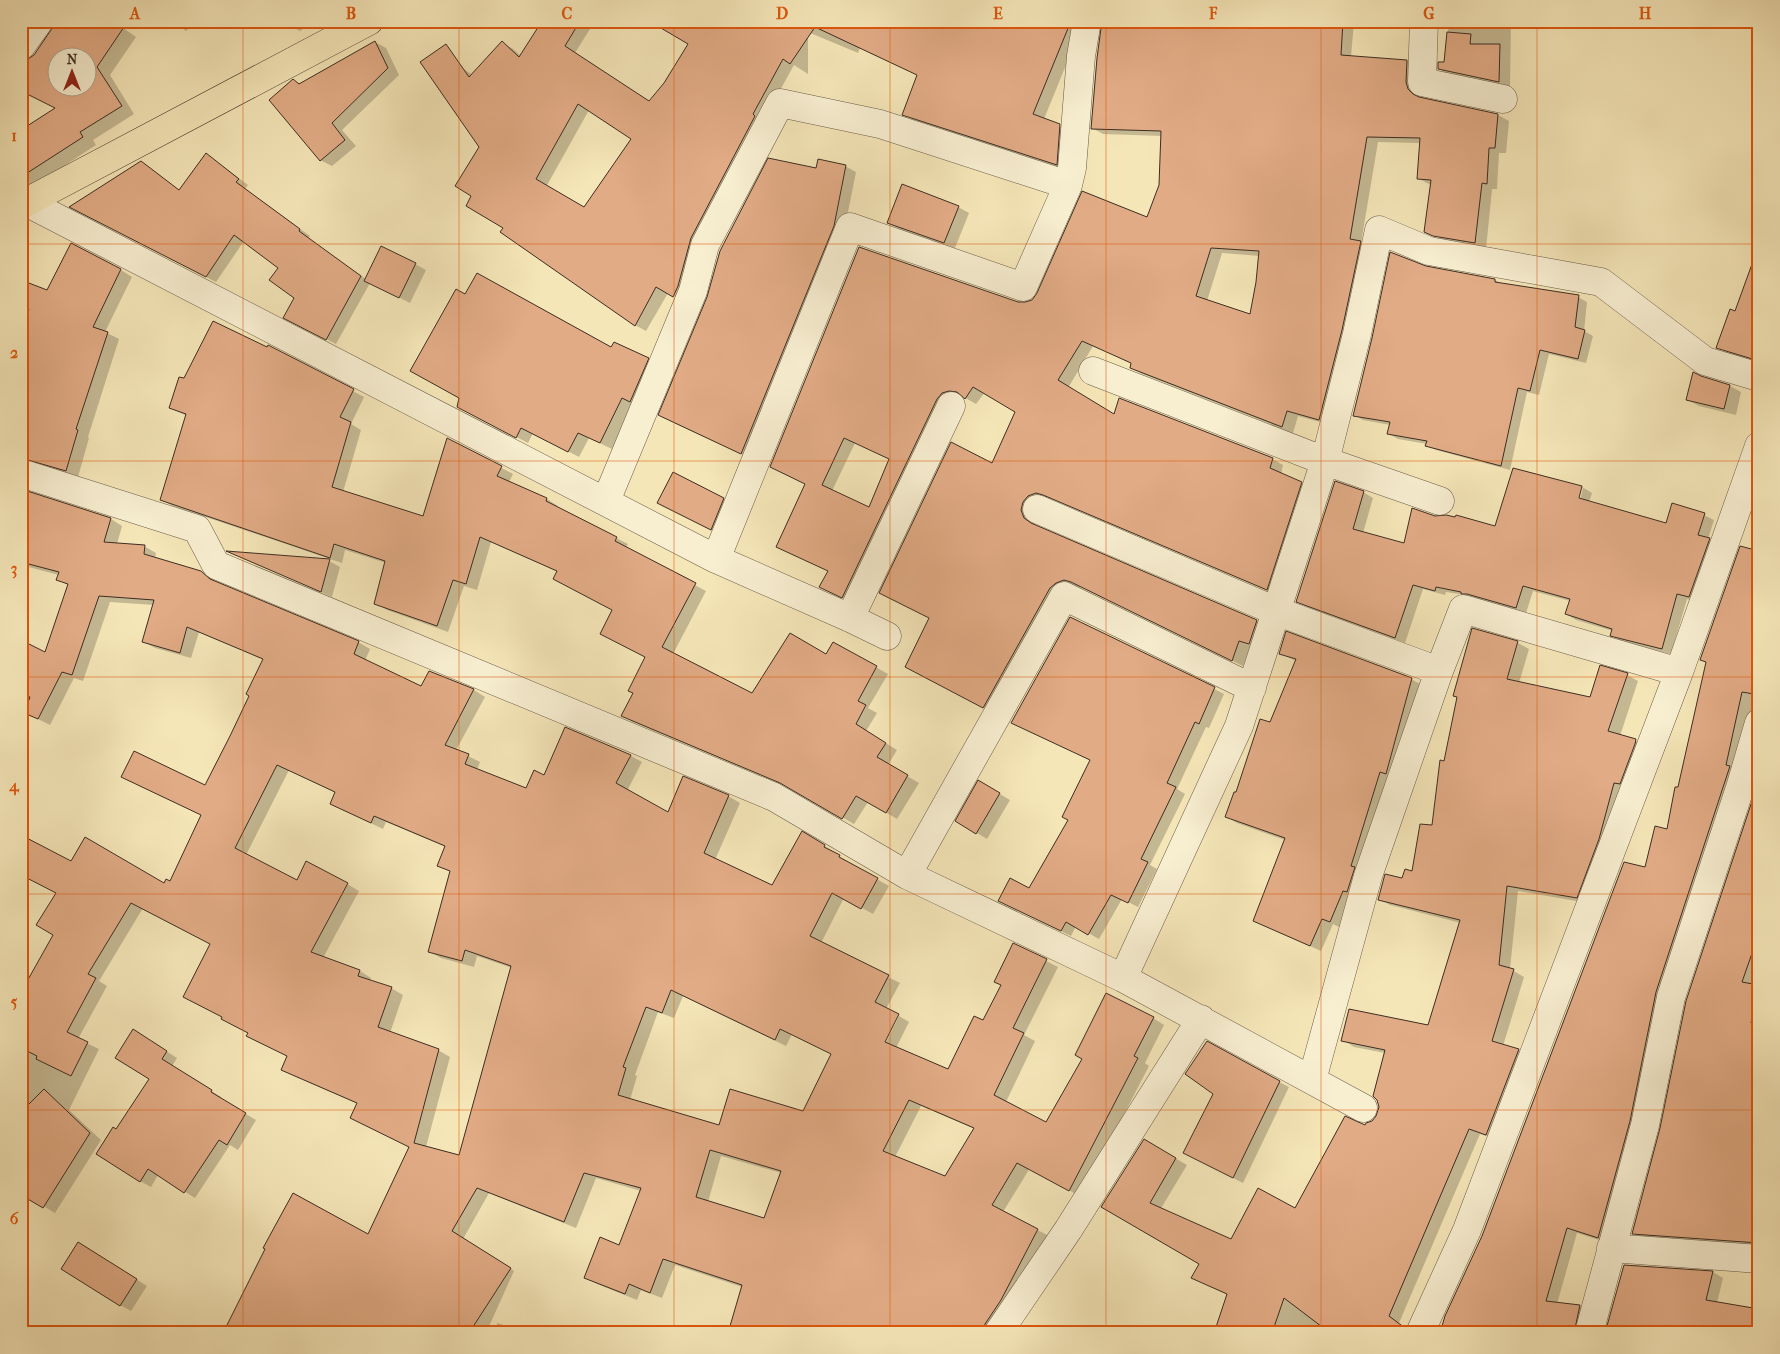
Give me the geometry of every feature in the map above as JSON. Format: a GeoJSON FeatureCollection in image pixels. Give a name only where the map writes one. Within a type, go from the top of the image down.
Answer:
{"type":"FeatureCollection","features":[{"type":"Feature","properties":{"kind":"main road"},"geometry":{"type":"LineString","coordinates":[[24,203],[369,21]]}},
{"type":"Feature","properties":{"kind":"street"},"geometry":{"type":"LineString","coordinates":[[21,46],[39,21]]}},
{"type":"Feature","properties":{"kind":"street"},"geometry":{"type":"LineString","coordinates":[[716,559],[850,227],[1023,287],[1068,185],[1072,168],[1081,56],[1087,21]]}},
{"type":"Feature","properties":{"kind":"street"},"geometry":{"type":"LineString","coordinates":[[1424,21],[1422,82],[1503,99]]}},
{"type":"Feature","properties":{"kind":"street"},"geometry":{"type":"LineString","coordinates":[[606,501],[693,291],[705,245],[780,103],[880,124],[1068,185]]}},
{"type":"Feature","properties":{"kind":"street"},"geometry":{"type":"LineString","coordinates":[[24,203],[716,559],[887,636]]}},
{"type":"Feature","properties":{"kind":"street"},"geometry":{"type":"LineString","coordinates":[[1123,978],[1239,726],[1325,461],[1357,334],[1379,230],[1429,251],[1601,282],[1706,361],[1759,377]]}},
{"type":"Feature","properties":{"kind":"street"},"geometry":{"type":"LineString","coordinates":[[1093,371],[1325,461],[1440,501]]}},
{"type":"Feature","properties":{"kind":"street"},"geometry":{"type":"LineString","coordinates":[[850,618],[952,406]]}},
{"type":"Feature","properties":{"kind":"street"},"geometry":{"type":"LineString","coordinates":[[1420,1333],[1467,1230],[1678,672],[1759,446]]}},
{"type":"Feature","properties":{"kind":"street"},"geometry":{"type":"LineString","coordinates":[[21,472],[197,529],[216,565],[774,798],[907,875],[1123,978],[1363,1108]]}},
{"type":"Feature","properties":{"kind":"street"},"geometry":{"type":"LineString","coordinates":[[1037,509],[1276,611],[1439,671]]}},
{"type":"Feature","properties":{"kind":"street"},"geometry":{"type":"LineString","coordinates":[[907,875],[1064,596],[1252,688]]}},
{"type":"Feature","properties":{"kind":"street"},"geometry":{"type":"LineString","coordinates":[[1312,1080],[1368,876],[1439,671],[1463,609],[1678,672]]}},
{"type":"Feature","properties":{"kind":"street"},"geometry":{"type":"LineString","coordinates":[[1589,1333],[1644,1125],[1672,997],[1740,788],[1759,723]]}},
{"type":"Feature","properties":{"kind":"street"},"geometry":{"type":"LineString","coordinates":[[998,1333],[1068,1230],[1201,1019]]}},
{"type":"Feature","properties":{"kind":"street"},"geometry":{"type":"LineString","coordinates":[[1611,1248],[1759,1259]]}},
{"type":"Feature","properties":{"kind":"building"},"geometry":{"type":"Polygon","coordinates":[[[57,21],[128,21],[98,66],[98,48],[48,48],[48,98],[98,98],[98,69],[122,106],[80,132],[83,137],[21,177],[21,130],[55,108],[21,91],[21,68],[25,61],[34,55],[57,21]]]}},
{"type":"Feature","properties":{"kind":"building"},"geometry":{"type":"Polygon","coordinates":[[[542,21],[580,21],[565,46],[649,101],[664,83],[688,44],[649,21],[1071,21],[1033,114],[1060,124],[1057,165],[902,115],[917,75],[815,27],[790,64],[783,59],[753,114],[755,116],[691,238],[678,286],[673,297],[656,287],[635,326],[500,232],[503,228],[466,206],[471,196],[455,186],[479,147],[420,62],[446,44],[469,77],[502,41],[519,57],[542,21]],[[578,104],[536,179],[584,207],[631,139],[578,104]]]}},
{"type":"Feature","properties":{"kind":"building"},"geometry":{"type":"Polygon","coordinates":[[[1102,21],[1207,21],[1253,24],[1253,21],[1343,21],[1341,55],[1407,60],[1406,82],[1408,89],[1413,94],[1419,97],[1498,114],[1495,148],[1489,148],[1487,184],[1482,183],[1475,243],[1433,236],[1424,232],[1431,180],[1417,179],[1420,138],[1367,137],[1350,239],[1361,241],[1342,330],[1319,420],[1287,411],[1282,427],[1130,368],[1131,363],[1082,341],[1058,380],[1114,414],[1119,398],[1273,458],[1270,468],[1302,482],[1267,590],[1043,495],[1036,493],[1028,496],[1023,502],[1021,510],[1024,518],[1031,523],[1257,620],[1249,644],[1239,641],[1232,661],[1064,580],[1050,588],[983,708],[905,667],[929,618],[879,593],[951,442],[992,463],[1015,412],[973,387],[965,399],[957,392],[949,391],[942,393],[937,399],[842,598],[819,587],[828,571],[776,547],[805,484],[770,467],[859,247],[1018,302],[1025,302],[1032,300],[1037,293],[1082,191],[1147,217],[1159,185],[1161,131],[1091,129],[1102,21]],[[1211,248],[1196,296],[1250,314],[1259,251],[1211,248]],[[844,438],[822,485],[869,507],[889,459],[844,438]]]}},
{"type":"Feature","properties":{"kind":"building"},"geometry":{"type":"Polygon","coordinates":[[[1447,32],[1471,34],[1470,44],[1500,44],[1499,82],[1438,69],[1438,62],[1444,62],[1447,32]]]}},
{"type":"Feature","properties":{"kind":"building"},"geometry":{"type":"Polygon","coordinates":[[[375,41],[388,68],[332,123],[345,140],[320,161],[269,100],[293,79],[299,84],[375,41]]]}},
{"type":"Feature","properties":{"kind":"building"},"geometry":{"type":"Polygon","coordinates":[[[206,153],[239,179],[236,182],[361,276],[326,340],[283,318],[294,298],[269,280],[278,268],[234,235],[206,277],[69,207],[141,161],[179,190],[206,153]]]}},
{"type":"Feature","properties":{"kind":"building"},"geometry":{"type":"Polygon","coordinates":[[[768,158],[816,168],[818,159],[846,165],[834,226],[741,454],[658,415],[707,297],[720,251],[768,158]]]}},
{"type":"Feature","properties":{"kind":"building"},"geometry":{"type":"Polygon","coordinates":[[[902,184],[959,206],[944,243],[887,223],[902,184]]]}},
{"type":"Feature","properties":{"kind":"building"},"geometry":{"type":"Polygon","coordinates":[[[71,243],[121,269],[93,327],[108,332],[76,429],[78,430],[66,471],[21,458],[21,330],[29,309],[21,306],[21,280],[47,290],[71,243]]]}},
{"type":"Feature","properties":{"kind":"building"},"geometry":{"type":"Polygon","coordinates":[[[381,246],[416,263],[399,298],[364,281],[381,246]]]}},
{"type":"Feature","properties":{"kind":"building"},"geometry":{"type":"Polygon","coordinates":[[[1390,252],[1426,266],[1495,279],[1495,282],[1579,295],[1575,327],[1585,330],[1578,359],[1540,350],[1530,391],[1518,388],[1501,466],[1425,446],[1427,441],[1387,434],[1390,422],[1353,416],[1390,252]]]}},
{"type":"Feature","properties":{"kind":"building"},"geometry":{"type":"Polygon","coordinates":[[[1756,253],[1759,254],[1759,361],[1716,348],[1730,309],[1735,311],[1756,253]]]}},
{"type":"Feature","properties":{"kind":"building"},"geometry":{"type":"Polygon","coordinates":[[[477,273],[611,347],[614,342],[649,358],[630,402],[622,398],[600,443],[578,433],[568,452],[521,428],[516,438],[457,407],[459,398],[410,371],[456,289],[465,294],[477,273]]]}},
{"type":"Feature","properties":{"kind":"building"},"geometry":{"type":"Polygon","coordinates":[[[213,321],[267,347],[268,345],[354,389],[340,417],[351,422],[332,487],[423,516],[447,438],[502,466],[497,476],[547,498],[546,501],[617,537],[615,541],[696,583],[662,647],[752,693],[790,633],[826,654],[833,642],[877,666],[858,701],[866,705],[856,724],[886,743],[877,757],[908,775],[886,813],[856,796],[842,819],[780,783],[621,716],[633,693],[628,691],[645,657],[600,634],[612,610],[553,579],[557,571],[480,537],[466,584],[453,580],[437,626],[374,604],[385,561],[334,544],[330,558],[160,500],[186,414],[169,408],[179,377],[184,378],[213,321]]]}},
{"type":"Feature","properties":{"kind":"building"},"geometry":{"type":"Polygon","coordinates":[[[1693,372],[1730,385],[1724,409],[1686,400],[1693,372]]]}},
{"type":"Feature","properties":{"kind":"building"},"geometry":{"type":"Polygon","coordinates":[[[1513,468],[1582,486],[1579,498],[1666,523],[1672,503],[1705,513],[1698,535],[1710,538],[1689,597],[1677,594],[1662,649],[1610,636],[1612,629],[1565,614],[1570,599],[1523,586],[1516,608],[1461,594],[1461,592],[1436,587],[1435,591],[1413,585],[1395,638],[1296,602],[1335,481],[1364,491],[1353,529],[1404,543],[1412,508],[1435,516],[1446,515],[1455,517],[1456,515],[1495,526],[1513,468]]]}},
{"type":"Feature","properties":{"kind":"building"},"geometry":{"type":"Polygon","coordinates":[[[673,472],[724,498],[711,530],[657,503],[673,472]]]}},
{"type":"Feature","properties":{"kind":"building"},"geometry":{"type":"Polygon","coordinates":[[[21,489],[111,518],[104,542],[145,545],[144,554],[201,571],[210,579],[359,641],[354,654],[421,686],[429,671],[474,689],[445,745],[469,754],[465,764],[526,788],[534,770],[544,775],[565,727],[631,755],[616,783],[668,812],[683,776],[729,795],[704,853],[772,885],[802,831],[825,845],[824,847],[840,855],[839,857],[878,878],[861,909],[832,893],[810,936],[889,975],[875,1002],[899,1014],[885,1042],[948,1069],[974,1016],[983,1020],[1001,985],[994,982],[1013,943],[1047,959],[1013,1028],[1024,1033],[994,1095],[1046,1122],[1082,1059],[1075,1055],[1106,993],[1154,1017],[1134,1056],[1138,1058],[1069,1191],[1017,1163],[992,1205],[1038,1229],[1001,1300],[985,1324],[983,1333],[728,1333],[742,1285],[663,1259],[650,1293],[629,1284],[625,1294],[584,1278],[600,1237],[619,1245],[641,1188],[584,1173],[564,1222],[477,1188],[452,1231],[511,1268],[469,1333],[223,1333],[265,1249],[263,1248],[293,1193],[368,1234],[409,1147],[350,1118],[357,1103],[281,1070],[287,1056],[246,1036],[248,1033],[183,997],[210,944],[131,903],[88,974],[96,978],[67,1032],[88,1042],[71,1076],[36,1059],[37,1056],[21,1048],[21,992],[53,935],[36,925],[56,893],[21,875],[21,835],[71,861],[85,837],[164,883],[166,879],[170,881],[201,815],[121,777],[134,751],[205,785],[249,696],[246,694],[263,659],[187,627],[180,653],[142,642],[154,600],[99,596],[72,675],[62,672],[38,719],[24,713],[30,697],[21,693],[21,640],[45,652],[68,584],[56,580],[59,572],[21,562],[21,489]],[[277,765],[235,848],[297,880],[306,861],[348,883],[311,952],[360,970],[358,976],[392,987],[378,1027],[439,1049],[414,1143],[459,1155],[511,966],[465,950],[462,961],[428,952],[450,871],[437,866],[445,846],[374,816],[371,823],[330,804],[335,792],[277,765]],[[671,990],[662,1013],[646,1007],[623,1067],[626,1068],[618,1095],[719,1125],[730,1089],[803,1111],[831,1054],[780,1029],[775,1040],[671,990]],[[909,1100],[883,1151],[945,1176],[974,1128],[909,1100]],[[710,1150],[696,1197],[764,1218],[781,1171],[710,1150]]]}},
{"type":"Feature","properties":{"kind":"building"},"geometry":{"type":"Polygon","coordinates":[[[1740,546],[1759,551],[1759,673],[1754,694],[1742,692],[1726,765],[1730,766],[1656,992],[1630,1121],[1598,1238],[1567,1228],[1546,1301],[1580,1305],[1574,1333],[1440,1333],[1445,1316],[1482,1236],[1624,862],[1645,867],[1655,826],[1667,829],[1675,787],[1678,787],[1706,662],[1700,660],[1740,546]]]}},
{"type":"Feature","properties":{"kind":"building"},"geometry":{"type":"Polygon","coordinates":[[[226,551],[330,559],[321,592],[226,551]]]}},
{"type":"Feature","properties":{"kind":"building"},"geometry":{"type":"Polygon","coordinates":[[[1070,617],[1215,687],[1199,724],[1195,722],[1167,783],[1176,787],[1141,859],[1148,862],[1128,903],[1111,895],[1088,935],[1066,922],[1061,931],[998,901],[1010,878],[1029,888],[1068,820],[1062,817],[1090,760],[1011,723],[1070,617]]]}},
{"type":"Feature","properties":{"kind":"building"},"geometry":{"type":"Polygon","coordinates":[[[1472,628],[1518,641],[1507,679],[1590,697],[1600,665],[1628,673],[1608,731],[1636,739],[1635,744],[1620,784],[1614,783],[1599,839],[1577,898],[1507,886],[1499,965],[1514,969],[1492,1041],[1519,1049],[1486,1135],[1469,1129],[1389,1316],[1405,1328],[1405,1333],[1330,1333],[1284,1298],[1272,1333],[1214,1333],[1227,1294],[1191,1278],[1199,1264],[1101,1207],[1144,1139],[1176,1158],[1150,1203],[1231,1239],[1258,1188],[1295,1208],[1345,1116],[1365,1125],[1376,1116],[1379,1107],[1377,1100],[1373,1096],[1385,1050],[1341,1041],[1349,1009],[1428,1025],[1460,920],[1378,900],[1385,874],[1402,878],[1405,869],[1412,871],[1420,824],[1432,825],[1440,760],[1444,761],[1457,697],[1453,696],[1472,628]]]}},
{"type":"Feature","properties":{"kind":"building"},"geometry":{"type":"Polygon","coordinates":[[[1286,631],[1412,678],[1386,774],[1380,772],[1351,866],[1355,867],[1347,892],[1343,891],[1330,922],[1322,919],[1310,946],[1253,921],[1285,838],[1225,817],[1234,792],[1236,792],[1260,719],[1270,722],[1296,659],[1279,654],[1286,631]]]}},
{"type":"Feature","properties":{"kind":"building"},"geometry":{"type":"Polygon","coordinates":[[[978,780],[1000,793],[976,834],[955,821],[978,780]]]}},
{"type":"Feature","properties":{"kind":"building"},"geometry":{"type":"Polygon","coordinates":[[[1754,795],[1759,796],[1759,933],[1742,982],[1758,985],[1751,1023],[1759,1023],[1759,1243],[1632,1234],[1660,1128],[1686,1001],[1754,795]]]}},
{"type":"Feature","properties":{"kind":"building"},"geometry":{"type":"Polygon","coordinates":[[[133,1029],[167,1051],[162,1059],[246,1113],[227,1145],[219,1140],[184,1193],[148,1169],[140,1182],[96,1154],[113,1127],[116,1129],[149,1079],[115,1058],[133,1029]]]}},
{"type":"Feature","properties":{"kind":"building"},"geometry":{"type":"Polygon","coordinates":[[[1207,1041],[1280,1081],[1233,1178],[1183,1153],[1213,1094],[1185,1074],[1207,1041]]]}},
{"type":"Feature","properties":{"kind":"building"},"geometry":{"type":"Polygon","coordinates":[[[44,1089],[90,1133],[43,1208],[21,1195],[21,1112],[44,1089]]]}},
{"type":"Feature","properties":{"kind":"building"},"geometry":{"type":"Polygon","coordinates":[[[78,1242],[137,1279],[120,1306],[61,1269],[78,1242]]]}},
{"type":"Feature","properties":{"kind":"building"},"geometry":{"type":"Polygon","coordinates":[[[1624,1265],[1713,1271],[1706,1300],[1759,1309],[1759,1333],[1605,1333],[1624,1265]]]}}]}
